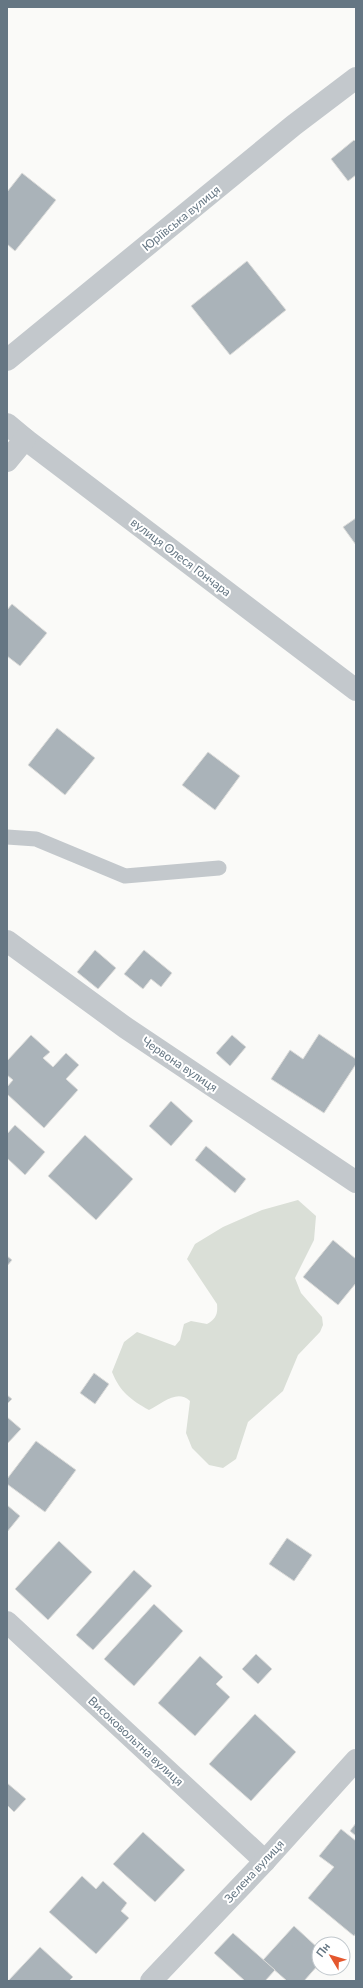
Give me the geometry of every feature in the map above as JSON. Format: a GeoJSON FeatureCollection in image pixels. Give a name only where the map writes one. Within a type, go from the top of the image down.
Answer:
{"type":"FeatureCollection","features":[{"type":"Feature","properties":{"kind":"street","name":"Юріївська вулиця"},"geometry":{"type":"LineString","coordinates":[[7,360],[294,125],[356,78]]}},
{"type":"Feature","properties":{"kind":"street","name":"вулиця Олеся Гончара"},"geometry":{"type":"LineString","coordinates":[[7,424],[25,439],[352,681]]}},
{"type":"Feature","properties":{"kind":"street"},"geometry":{"type":"LineString","coordinates":[[7,462],[25,439]]}},
{"type":"Feature","properties":{"kind":"street","name":"Червона вулиця"},"geometry":{"type":"LineString","coordinates":[[7,941],[126,1028],[356,1182]]}},
{"type":"Feature","properties":{"kind":"street","name":"Високовольтна вулиця"},"geometry":{"type":"LineString","coordinates":[[7,1622],[265,1860]]}},
{"type":"Feature","properties":{"kind":"street","name":"Зелена вулиця"},"geometry":{"type":"LineString","coordinates":[[151,1981],[265,1860],[356,1760]]}},
{"type":"Feature","properties":{"kind":"lane"},"geometry":{"type":"LineString","coordinates":[[7,837],[36,839],[126,876],[219,868]]}},
{"type":"Feature","properties":{"kind":"shaded area"},"geometry":{"type":"Polygon","coordinates":[[[298,1200],[316,1216],[314,1240],[295,1278],[301,1293],[322,1317],[323,1325],[320,1332],[298,1355],[283,1391],[248,1422],[236,1459],[223,1468],[209,1465],[192,1448],[186,1433],[190,1401],[180,1396],[170,1398],[149,1410],[137,1403],[122,1390],[112,1372],[124,1342],[137,1332],[175,1346],[180,1340],[184,1324],[191,1321],[207,1324],[214,1318],[217,1313],[217,1304],[187,1259],[195,1244],[223,1227],[262,1210],[298,1200]]]}},
{"type":"Feature","properties":{"kind":"building"},"geometry":{"type":"Polygon","coordinates":[[[354,140],[356,142],[356,175],[348,181],[331,159],[354,140]]]}},
{"type":"Feature","properties":{"kind":"building"},"geometry":{"type":"Polygon","coordinates":[[[22,173],[56,200],[15,251],[7,244],[7,192],[22,173]]]}},
{"type":"Feature","properties":{"kind":"building"},"geometry":{"type":"Polygon","coordinates":[[[247,261],[286,310],[230,355],[191,306],[247,261]]]}},
{"type":"Feature","properties":{"kind":"building"},"geometry":{"type":"Polygon","coordinates":[[[356,518],[356,545],[343,527],[356,518]]]}},
{"type":"Feature","properties":{"kind":"building"},"geometry":{"type":"Polygon","coordinates":[[[12,604],[47,633],[20,666],[7,656],[7,610],[12,604]]]}},
{"type":"Feature","properties":{"kind":"building"},"geometry":{"type":"Polygon","coordinates":[[[57,728],[95,758],[65,795],[28,765],[57,728]]]}},
{"type":"Feature","properties":{"kind":"building"},"geometry":{"type":"Polygon","coordinates":[[[208,752],[240,776],[215,810],[182,785],[208,752]]]}},
{"type":"Feature","properties":{"kind":"building"},"geometry":{"type":"Polygon","coordinates":[[[95,950],[116,968],[98,989],[77,972],[95,950]]]}},
{"type":"Feature","properties":{"kind":"building"},"geometry":{"type":"Polygon","coordinates":[[[144,950],[172,973],[161,987],[151,979],[143,989],[124,974],[144,950]]]}},
{"type":"Feature","properties":{"kind":"building"},"geometry":{"type":"Polygon","coordinates":[[[319,1034],[356,1059],[356,1064],[324,1113],[271,1079],[290,1050],[303,1059],[319,1034]]]}},
{"type":"Feature","properties":{"kind":"building"},"geometry":{"type":"Polygon","coordinates":[[[31,1035],[50,1052],[43,1058],[53,1067],[66,1053],[79,1065],[66,1079],[78,1090],[44,1128],[7,1094],[7,1087],[13,1080],[7,1075],[7,1061],[31,1035]]]}},
{"type":"Feature","properties":{"kind":"building"},"geometry":{"type":"Polygon","coordinates":[[[232,1035],[246,1047],[230,1066],[216,1053],[232,1035]]]}},
{"type":"Feature","properties":{"kind":"building"},"geometry":{"type":"Polygon","coordinates":[[[171,1101],[193,1121],[171,1146],[149,1126],[171,1101]]]}},
{"type":"Feature","properties":{"kind":"building"},"geometry":{"type":"Polygon","coordinates":[[[15,1125],[45,1152],[25,1175],[7,1158],[7,1134],[15,1125]]]}},
{"type":"Feature","properties":{"kind":"building"},"geometry":{"type":"Polygon","coordinates":[[[85,1135],[133,1179],[96,1220],[48,1176],[85,1135]]]}},
{"type":"Feature","properties":{"kind":"building"},"geometry":{"type":"Polygon","coordinates":[[[206,1146],[246,1179],[235,1193],[195,1160],[206,1146]]]}},
{"type":"Feature","properties":{"kind":"building"},"geometry":{"type":"Polygon","coordinates":[[[333,1240],[356,1259],[356,1283],[338,1305],[303,1277],[333,1240]]]}},
{"type":"Feature","properties":{"kind":"building"},"geometry":{"type":"Polygon","coordinates":[[[7,1256],[12,1260],[7,1266],[7,1256]]]}},
{"type":"Feature","properties":{"kind":"building"},"geometry":{"type":"Polygon","coordinates":[[[94,1373],[109,1384],[95,1404],[80,1393],[94,1373]]]}},
{"type":"Feature","properties":{"kind":"building"},"geometry":{"type":"Polygon","coordinates":[[[7,1395],[12,1399],[7,1404],[7,1395]]]}},
{"type":"Feature","properties":{"kind":"building"},"geometry":{"type":"Polygon","coordinates":[[[7,1417],[21,1429],[7,1444],[7,1417]]]}},
{"type":"Feature","properties":{"kind":"building"},"geometry":{"type":"Polygon","coordinates":[[[36,1441],[76,1470],[45,1512],[7,1484],[7,1479],[36,1441]]]}},
{"type":"Feature","properties":{"kind":"building"},"geometry":{"type":"Polygon","coordinates":[[[7,1505],[20,1516],[7,1532],[7,1505]]]}},
{"type":"Feature","properties":{"kind":"building"},"geometry":{"type":"Polygon","coordinates":[[[287,1538],[312,1555],[294,1581],[269,1564],[287,1538]]]}},
{"type":"Feature","properties":{"kind":"building"},"geometry":{"type":"Polygon","coordinates":[[[59,1541],[92,1572],[48,1620],[15,1589],[59,1541]]]}},
{"type":"Feature","properties":{"kind":"building"},"geometry":{"type":"Polygon","coordinates":[[[134,1570],[152,1586],[93,1650],[76,1635],[134,1570]]]}},
{"type":"Feature","properties":{"kind":"building"},"geometry":{"type":"Polygon","coordinates":[[[154,1604],[183,1631],[134,1686],[104,1659],[154,1604]]]}},
{"type":"Feature","properties":{"kind":"building"},"geometry":{"type":"Polygon","coordinates":[[[256,1654],[272,1669],[258,1684],[242,1669],[256,1654]]]}},
{"type":"Feature","properties":{"kind":"building"},"geometry":{"type":"Polygon","coordinates":[[[200,1656],[223,1677],[216,1684],[230,1697],[195,1736],[158,1703],[200,1656]]]}},
{"type":"Feature","properties":{"kind":"building"},"geometry":{"type":"Polygon","coordinates":[[[255,1714],[296,1752],[251,1801],[209,1764],[255,1714]]]}},
{"type":"Feature","properties":{"kind":"building"},"geometry":{"type":"Polygon","coordinates":[[[7,1783],[26,1799],[14,1812],[7,1805],[7,1783]]]}},
{"type":"Feature","properties":{"kind":"building"},"geometry":{"type":"Polygon","coordinates":[[[356,1823],[356,1836],[350,1831],[356,1823]]]}},
{"type":"Feature","properties":{"kind":"building"},"geometry":{"type":"Polygon","coordinates":[[[341,1829],[356,1841],[356,1933],[354,1936],[308,1898],[334,1867],[319,1856],[341,1829]]]}},
{"type":"Feature","properties":{"kind":"building"},"geometry":{"type":"Polygon","coordinates":[[[143,1832],[185,1870],[155,1902],[113,1864],[143,1832]]]}},
{"type":"Feature","properties":{"kind":"building"},"geometry":{"type":"Polygon","coordinates":[[[82,1876],[96,1889],[103,1881],[127,1903],[121,1911],[129,1918],[96,1954],[49,1912],[82,1876]]]}},
{"type":"Feature","properties":{"kind":"building"},"geometry":{"type":"Polygon","coordinates":[[[294,1926],[311,1942],[311,1973],[304,1981],[287,1981],[263,1960],[294,1926]]]}},
{"type":"Feature","properties":{"kind":"building"},"geometry":{"type":"Polygon","coordinates":[[[233,1933],[275,1970],[265,1981],[245,1981],[214,1953],[233,1933]]]}},
{"type":"Feature","properties":{"kind":"building"},"geometry":{"type":"Polygon","coordinates":[[[40,1947],[73,1977],[69,1981],[8,1981],[40,1947]]]}}]}
